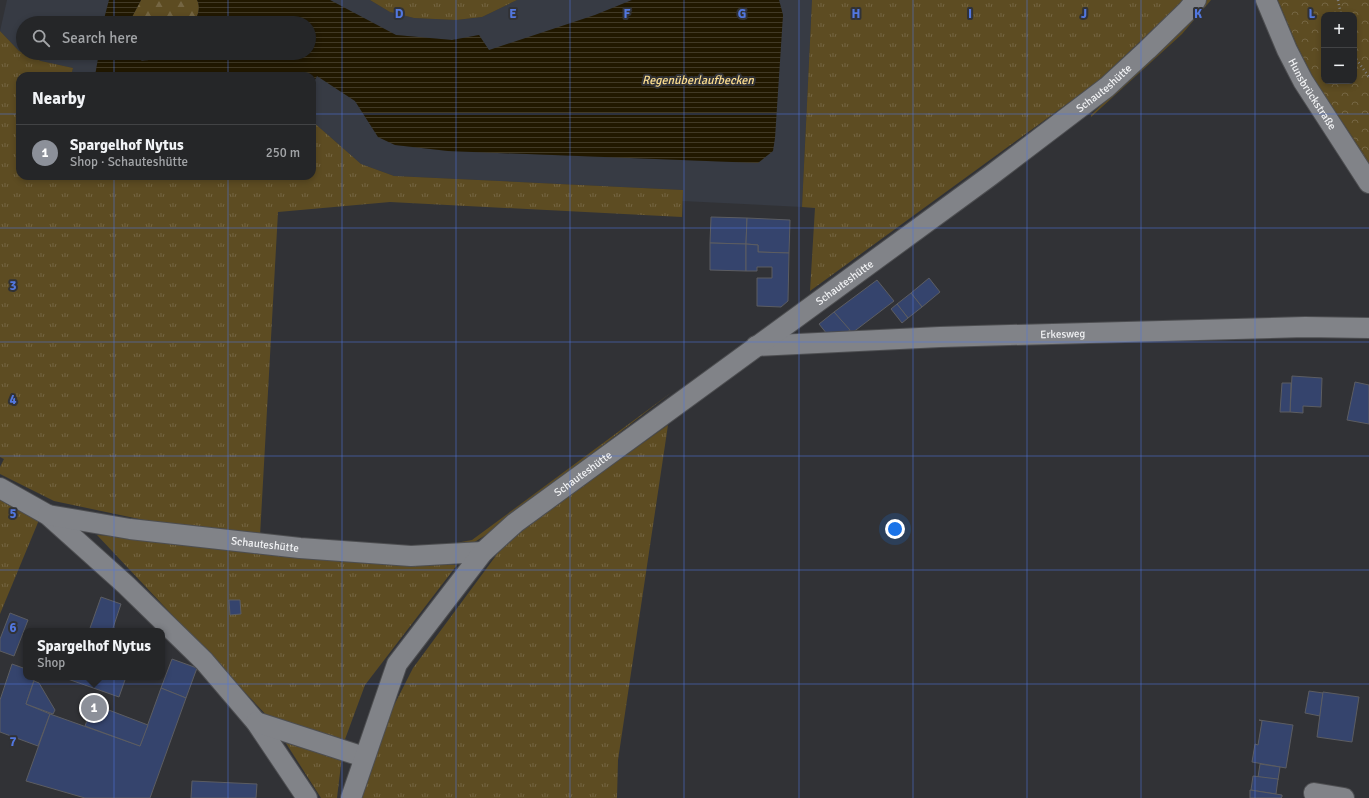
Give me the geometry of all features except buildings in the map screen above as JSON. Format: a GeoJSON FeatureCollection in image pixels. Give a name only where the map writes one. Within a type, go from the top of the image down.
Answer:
{"type":"FeatureCollection","features":[{"type":"Feature","properties":{"kind":"street","name":"Schauteshütte"},"geometry":{"type":"LineString","coordinates":[[351,798],[397,664],[483,552],[515,523],[990,176],[1107,87],[1187,11],[1196,0]]}},
{"type":"Feature","properties":{"kind":"street","name":"Hunsbrückstraße"},"geometry":{"type":"LineString","coordinates":[[1266,0],[1287,50],[1303,82],[1369,183]]}},
{"type":"Feature","properties":{"kind":"street","name":"Erkesweg"},"geometry":{"type":"LineString","coordinates":[[756,346],[956,337],[1305,327],[1369,328]]}},
{"type":"Feature","properties":{"kind":"street","name":"Schauteshütte"},"geometry":{"type":"LineString","coordinates":[[0,488],[48,515],[126,585],[204,661],[256,722],[307,798]]}},
{"type":"Feature","properties":{"kind":"street","name":"Schauteshütte"},"geometry":{"type":"LineString","coordinates":[[48,515],[130,529],[300,548],[411,556],[483,552]]}},
{"type":"Feature","properties":{"kind":"street"},"geometry":{"type":"LineString","coordinates":[[256,722],[364,757]]}},
{"type":"Feature","properties":{"kind":"street"},"geometry":{"type":"LineString","coordinates":[[1314,793],[1344,798]]}},
{"type":"Feature","properties":{"kind":"path"},"geometry":{"type":"LineString","coordinates":[[1338,0],[1340,12]]}},
{"type":"Feature","properties":{"kind":"path"},"geometry":{"type":"LineString","coordinates":[[1357,60],[1369,77]]}},
{"type":"Feature","properties":{"kind":"shaded area"},"geometry":{"type":"Polygon","coordinates":[[[7,0],[109,0],[105,16],[16,16],[16,48],[0,31],[7,0]]]}},
{"type":"Feature","properties":{"kind":"shaded area"},"geometry":{"type":"Polygon","coordinates":[[[330,0],[370,0],[390,12],[414,18],[456,20],[482,17],[517,0],[632,0],[595,15],[489,51],[479,35],[452,40],[396,35],[330,0]]]}},
{"type":"Feature","properties":{"kind":"shaded area"},"geometry":{"type":"Polygon","coordinates":[[[779,0],[812,0],[802,207],[682,201],[683,190],[394,176],[361,164],[316,125],[317,76],[355,101],[378,137],[395,145],[448,151],[758,163],[783,15],[779,0]]]}},
{"type":"Feature","properties":{"kind":"shaded area"},"geometry":{"type":"Polygon","coordinates":[[[39,60],[98,60],[96,72],[72,72],[73,68],[39,60]]]}},
{"type":"Feature","properties":{"kind":"green space"},"geometry":{"type":"Polygon","coordinates":[[[141,0],[197,0],[199,6],[197,16],[133,16],[141,0]]]}},
{"type":"Feature","properties":{"kind":"green space"},"geometry":{"type":"Polygon","coordinates":[[[370,0],[517,0],[482,17],[456,20],[414,18],[390,12],[370,0]]]}},
{"type":"Feature","properties":{"kind":"green space"},"geometry":{"type":"Polygon","coordinates":[[[812,0],[1184,0],[1097,82],[810,291],[815,208],[802,207],[812,0]]]}},
{"type":"Feature","properties":{"kind":"green space"},"geometry":{"type":"Polygon","coordinates":[[[1204,0],[1211,0],[1182,34],[1091,117],[1091,115],[1178,30],[1204,0]]]}},
{"type":"Feature","properties":{"kind":"green space"},"geometry":{"type":"Polygon","coordinates":[[[1274,0],[1278,0],[1297,45],[1316,83],[1369,161],[1369,165],[1315,86],[1274,0]]]}},
{"type":"Feature","properties":{"kind":"green space"},"geometry":{"type":"Polygon","coordinates":[[[1278,0],[1369,0],[1369,161],[1316,83],[1297,45],[1278,0]]]}},
{"type":"Feature","properties":{"kind":"green space"},"geometry":{"type":"Polygon","coordinates":[[[0,31],[16,48],[16,60],[39,60],[73,68],[72,72],[16,72],[16,180],[316,180],[316,125],[361,164],[394,176],[683,190],[682,217],[390,202],[278,212],[260,536],[158,523],[54,501],[0,474],[0,467],[4,459],[0,457],[0,31]]]}},
{"type":"Feature","properties":{"kind":"green space"},"geometry":{"type":"Polygon","coordinates":[[[672,392],[489,533],[468,546],[428,548],[472,540],[672,392]]]}},
{"type":"Feature","properties":{"kind":"green space"},"geometry":{"type":"Polygon","coordinates":[[[668,425],[618,760],[617,798],[361,798],[384,725],[413,668],[506,542],[668,425]]]}},
{"type":"Feature","properties":{"kind":"green space"},"geometry":{"type":"Polygon","coordinates":[[[0,498],[39,520],[0,614],[0,498]]]}},
{"type":"Feature","properties":{"kind":"green space"},"geometry":{"type":"Polygon","coordinates":[[[97,535],[157,539],[257,551],[457,565],[365,685],[344,742],[271,720],[97,535]]]}},
{"type":"Feature","properties":{"kind":"green space"},"geometry":{"type":"Polygon","coordinates":[[[282,737],[342,756],[337,798],[321,798],[282,737]]]}},
{"type":"Feature","properties":{"kind":"water"},"geometry":{"type":"Polygon","coordinates":[[[109,0],[141,0],[133,16],[105,16],[109,0]]]}},
{"type":"Feature","properties":{"kind":"water","name":"Regenüberlaufbecken"},"geometry":{"type":"Polygon","coordinates":[[[197,0],[330,0],[396,35],[452,40],[479,35],[489,50],[595,15],[632,0],[779,0],[783,15],[773,151],[758,163],[448,151],[395,145],[378,137],[355,101],[317,76],[316,78],[316,72],[96,72],[98,60],[316,60],[316,16],[197,16],[199,6],[197,0]]]}},
{"type":"Feature","properties":{"kind":"place","name":"Spargelhof Nytus"},"geometry":{"type":"Point","coordinates":[94,708]}}]}
